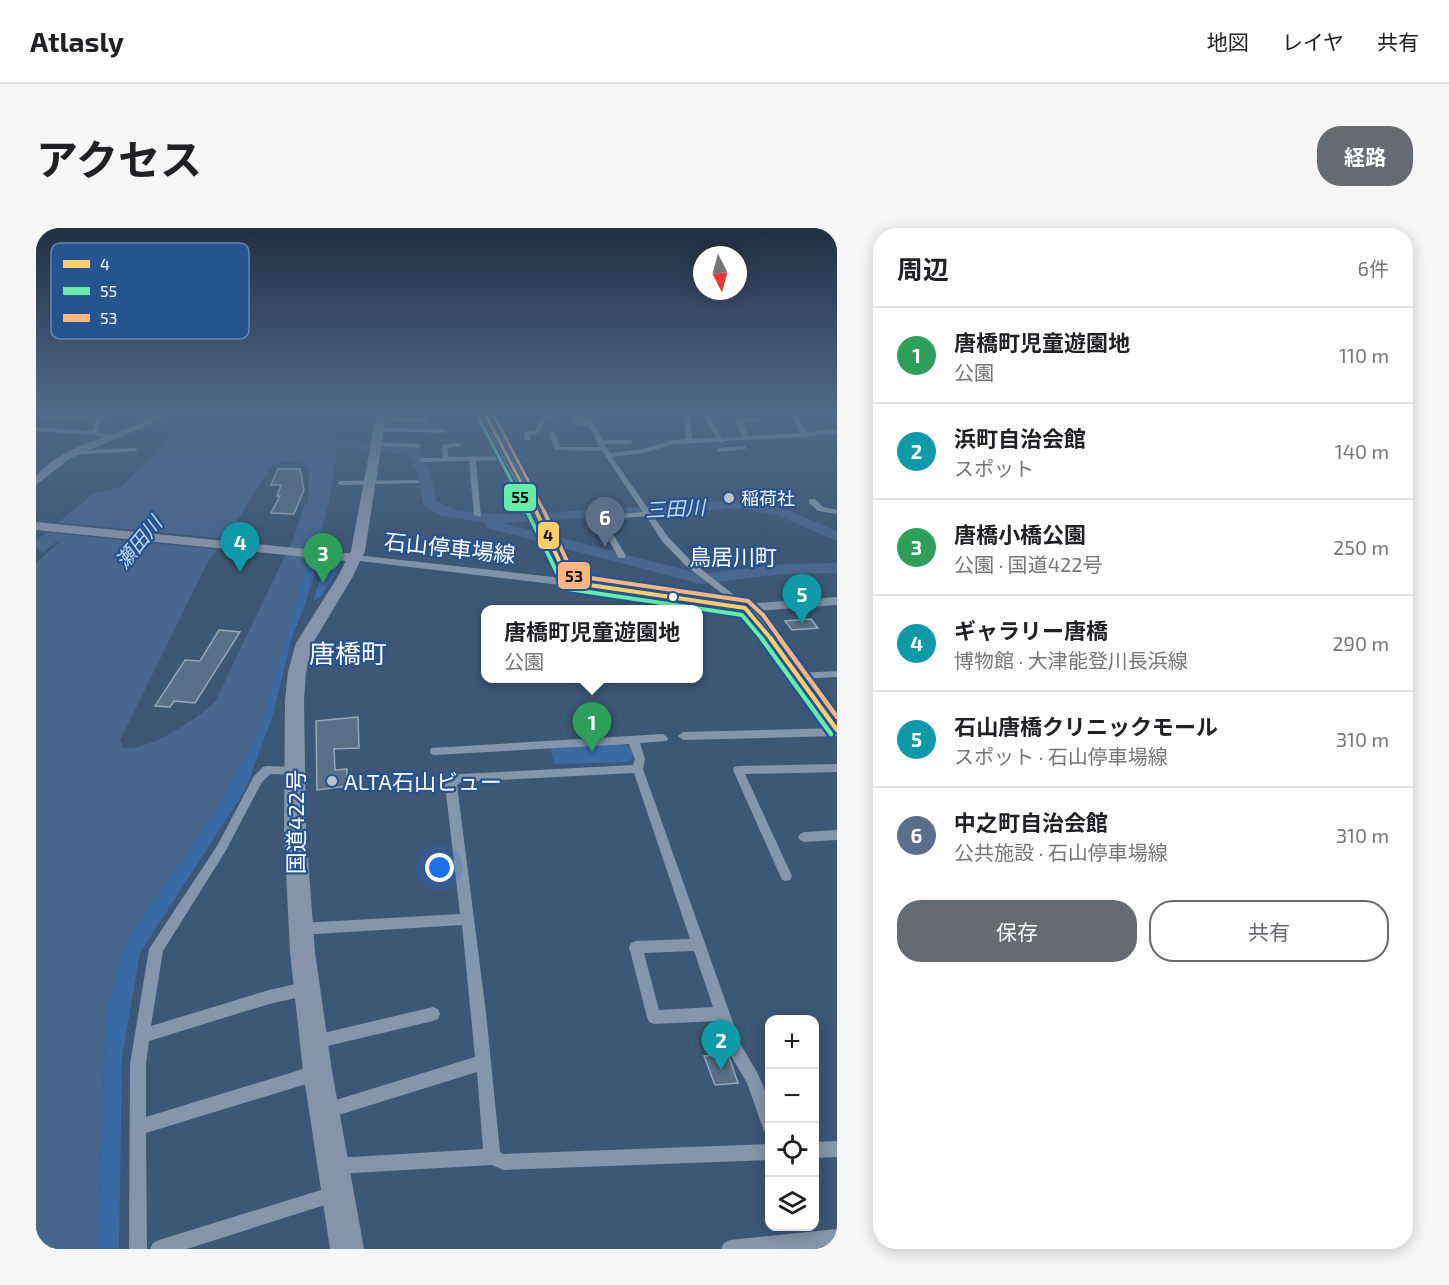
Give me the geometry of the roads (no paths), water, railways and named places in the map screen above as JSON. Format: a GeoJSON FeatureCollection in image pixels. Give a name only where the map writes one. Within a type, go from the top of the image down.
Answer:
{"type":"FeatureCollection","features":[{"type":"Feature","properties":{"kind":"highway","name":"国道422号"},"geometry":{"type":"LineString","coordinates":[[347,1249],[316,1073],[305,989],[296,883],[295,692],[302,649],[347,557],[369,483],[372,458]]}},
{"type":"Feature","properties":{"kind":"main road"},"geometry":{"type":"LineString","coordinates":[[38,478],[65,458]]}},
{"type":"Feature","properties":{"kind":"main road"},"geometry":{"type":"LineString","coordinates":[[508,458],[568,575],[569,582]]}},
{"type":"Feature","properties":{"kind":"main road"},"geometry":{"type":"LineString","coordinates":[[36,526],[347,557]]}},
{"type":"Feature","properties":{"kind":"main road","name":"石山停車場線"},"geometry":{"type":"LineString","coordinates":[[347,557],[569,582],[745,608],[837,601]]}},
{"type":"Feature","properties":{"kind":"main road"},"geometry":{"type":"LineString","coordinates":[[745,608],[756,619],[837,731]]}},
{"type":"Feature","properties":{"kind":"street"},"geometry":{"type":"LineString","coordinates":[[472,458],[478,515]]}},
{"type":"Feature","properties":{"kind":"street"},"geometry":{"type":"LineString","coordinates":[[422,460],[508,458]]}},
{"type":"Feature","properties":{"kind":"street"},"geometry":{"type":"LineString","coordinates":[[611,458],[645,511],[688,563],[745,608]]}},
{"type":"Feature","properties":{"kind":"street"},"geometry":{"type":"LineString","coordinates":[[340,483],[417,482]]}},
{"type":"Feature","properties":{"kind":"street"},"geometry":{"type":"LineString","coordinates":[[813,501],[821,509],[837,512]]}},
{"type":"Feature","properties":{"kind":"street"},"geometry":{"type":"LineString","coordinates":[[622,556],[600,518],[645,511]]}},
{"type":"Feature","properties":{"kind":"street"},"geometry":{"type":"LineString","coordinates":[[798,676],[837,674]]}},
{"type":"Feature","properties":{"kind":"street"},"geometry":{"type":"LineString","coordinates":[[683,736],[837,731]]}},
{"type":"Feature","properties":{"kind":"street"},"geometry":{"type":"LineString","coordinates":[[435,751],[663,738]]}},
{"type":"Feature","properties":{"kind":"street"},"geometry":{"type":"LineString","coordinates":[[633,739],[640,759],[638,770],[735,1049],[753,1079],[769,1123]]}},
{"type":"Feature","properties":{"kind":"street"},"geometry":{"type":"LineString","coordinates":[[786,876],[738,770],[837,768]]}},
{"type":"Feature","properties":{"kind":"street"},"geometry":{"type":"LineString","coordinates":[[138,1249],[138,1064],[156,948],[221,849],[258,779],[267,770],[295,771]]}},
{"type":"Feature","properties":{"kind":"street"},"geometry":{"type":"LineString","coordinates":[[492,1157],[451,782],[460,778],[638,770]]}},
{"type":"Feature","properties":{"kind":"street"},"geometry":{"type":"LineString","coordinates":[[804,837],[837,835]]}},
{"type":"Feature","properties":{"kind":"street"},"geometry":{"type":"LineString","coordinates":[[300,929],[467,919]]}},
{"type":"Feature","properties":{"kind":"street"},"geometry":{"type":"LineString","coordinates":[[699,945],[636,947],[654,1017],[723,1014]]}},
{"type":"Feature","properties":{"kind":"street"},"geometry":{"type":"LineString","coordinates":[[142,1036],[269,997],[305,989]]}},
{"type":"Feature","properties":{"kind":"street"},"geometry":{"type":"LineString","coordinates":[[312,1043],[433,1014]]}},
{"type":"Feature","properties":{"kind":"street"},"geometry":{"type":"LineString","coordinates":[[323,1112],[483,1062]]}},
{"type":"Feature","properties":{"kind":"street"},"geometry":{"type":"LineString","coordinates":[[138,1126],[316,1073]]}},
{"type":"Feature","properties":{"kind":"street"},"geometry":{"type":"LineString","coordinates":[[819,1150],[837,1149]]}},
{"type":"Feature","properties":{"kind":"street"},"geometry":{"type":"LineString","coordinates":[[333,1167],[492,1157],[503,1162],[765,1152]]}},
{"type":"Feature","properties":{"kind":"street"},"geometry":{"type":"LineString","coordinates":[[159,1249],[338,1193]]}},
{"type":"Feature","properties":{"kind":"street"},"geometry":{"type":"LineString","coordinates":[[729,1249],[836,1240]]}},
{"type":"Feature","properties":{"kind":"water","name":"瀬田川"},"geometry":{"type":"Polygon","coordinates":[[[150,458],[336,458],[328,507],[309,561],[265,714],[251,747],[216,809],[129,937],[119,964],[106,1016],[97,1249],[36,1249],[36,563],[60,542],[57,541],[43,553],[36,547],[36,541],[94,493],[121,487],[150,458]],[[283,461],[270,467],[233,528],[208,562],[120,740],[123,748],[145,745],[172,732],[199,715],[216,700],[294,537],[304,505],[308,502],[309,468],[301,463],[283,461]]]}},
{"type":"Feature","properties":{"kind":"waterway","name":"三田川"},"geometry":{"type":"LineString","coordinates":[[415,458],[423,469],[429,503],[437,509],[458,516],[512,519],[742,504],[783,513],[837,536]]}},
{"type":"Feature","properties":{"kind":"waterway"},"geometry":{"type":"LineString","coordinates":[[492,525],[701,579],[783,569],[837,568]]}},
{"type":"Feature","properties":{"kind":"place","name":"稲荷社"},"geometry":{"type":"Point","coordinates":[729,498]}},
{"type":"Feature","properties":{"kind":"place","name":"中之町自治会館"},"geometry":{"type":"Point","coordinates":[605,547]}},
{"type":"Feature","properties":{"kind":"place","name":"ギャラリー唐橋"},"geometry":{"type":"Point","coordinates":[240,572]}},
{"type":"Feature","properties":{"kind":"place","name":"唐橋小橋公園"},"geometry":{"type":"Point","coordinates":[323,583]}},
{"type":"Feature","properties":{"kind":"place","name":"石山唐橋クリニックモール"},"geometry":{"type":"Point","coordinates":[802,624]}},
{"type":"Feature","properties":{"kind":"place","name":"唐橋町児童遊園地"},"geometry":{"type":"Point","coordinates":[592,752]}},
{"type":"Feature","properties":{"kind":"place","name":"ALTA石山ビュー"},"geometry":{"type":"Point","coordinates":[332,781]}},
{"type":"Feature","properties":{"kind":"place","name":"浜町自治会館"},"geometry":{"type":"Point","coordinates":[721,1070]}},
{"type":"Feature","properties":{"kind":"district","name":"鳥居川町"},"geometry":{"type":"Point","coordinates":[733,556]}},
{"type":"Feature","properties":{"kind":"district","name":"唐橋町"},"geometry":{"type":"Point","coordinates":[348,652]}}]}
